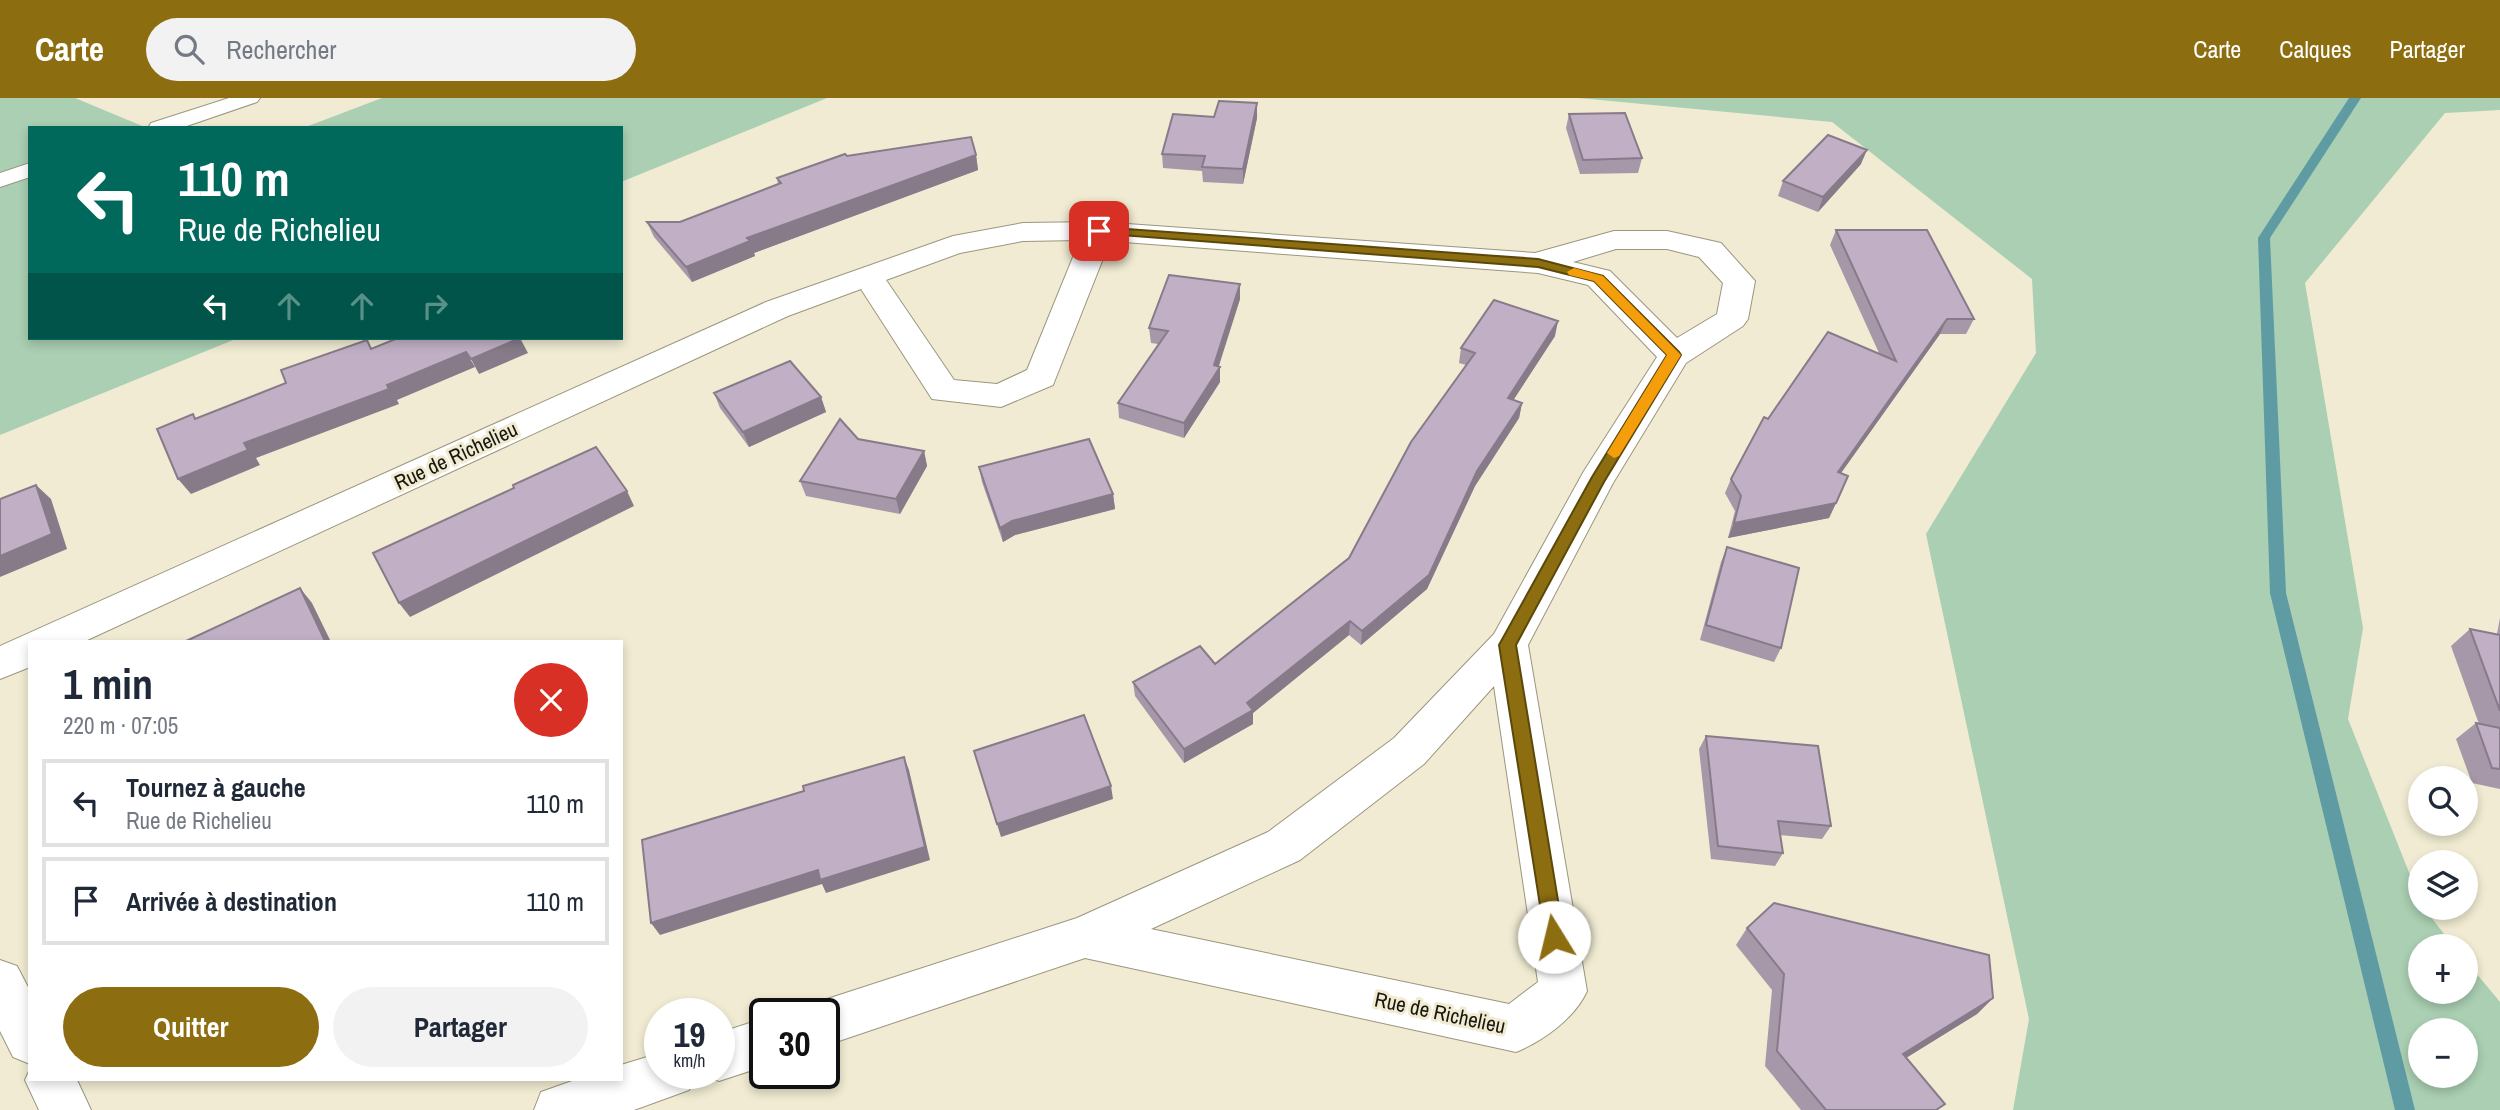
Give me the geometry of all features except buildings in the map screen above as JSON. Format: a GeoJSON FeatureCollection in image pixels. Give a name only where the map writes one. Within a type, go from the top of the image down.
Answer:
{"type":"FeatureCollection","features":[{"type":"Feature","properties":{"kind":"street","name":"Rue de Richelieu"},"geometry":{"type":"LineString","coordinates":[[51,640],[777,309],[953,245],[1023,232],[1099,231],[1538,263],[1599,278],[1674,355]]}},
{"type":"Feature","properties":{"kind":"street"},"geometry":{"type":"LineString","coordinates":[[868,276],[944,391],[1001,396],[1041,377],[1099,231]]}},
{"type":"Feature","properties":{"kind":"street","name":"Rue de Richelieu"},"geometry":{"type":"LineString","coordinates":[[840,1018],[1085,937],[1283,846],[1409,751],[1508,645],[1597,480],[1674,355],[1732,319],[1739,281],[1710,250],[1667,240],[1614,240],[1538,263]]}},
{"type":"Feature","properties":{"kind":"street","name":"Rue de Richelieu"},"geometry":{"type":"LineString","coordinates":[[1085,937],[1516,1029],[1563,990],[1508,645]]}},
{"type":"Feature","properties":{"kind":"street"},"geometry":{"type":"LineString","coordinates":[[0,663],[28,651]]}},
{"type":"Feature","properties":{"kind":"street"},"geometry":{"type":"LineString","coordinates":[[0,982],[28,1036]]}},
{"type":"Feature","properties":{"kind":"street"},"geometry":{"type":"LineString","coordinates":[[51,1081],[66,1110]]}},
{"type":"Feature","properties":{"kind":"street"},"geometry":{"type":"LineString","coordinates":[[559,1110],[644,1082]]}},
{"type":"Feature","properties":{"kind":"lane"},"geometry":{"type":"LineString","coordinates":[[165,126],[250,98]]}},
{"type":"Feature","properties":{"kind":"lane"},"geometry":{"type":"LineString","coordinates":[[0,180],[28,171]]}},
{"type":"Feature","properties":{"kind":"green space"},"geometry":{"type":"Polygon","coordinates":[[[0,98],[75,98],[142,126],[28,126],[28,340],[233,340],[0,435],[0,98]]]}},
{"type":"Feature","properties":{"kind":"green space"},"geometry":{"type":"Polygon","coordinates":[[[382,98],[827,98],[623,181],[623,126],[308,126],[382,98]]]}},
{"type":"Feature","properties":{"kind":"green space"},"geometry":{"type":"Polygon","coordinates":[[[1579,98],[2500,98],[2500,110],[2445,113],[2305,283],[2363,628],[2348,719],[2408,870],[2408,920],[2433,920],[2444,934],[2408,934],[2408,1004],[2478,1004],[2478,975],[2500,1002],[2500,1110],[2013,1110],[2029,1019],[1926,534],[2036,353],[2032,279],[1832,122],[1579,98]]]}},
{"type":"Feature","properties":{"kind":"waterway"},"geometry":{"type":"LineString","coordinates":[[2355,98],[2264,238],[2278,593],[2405,1110]]}},
{"type":"Feature","properties":{"kind":"slow traffic"},"geometry":{"type":"LineString","coordinates":[[1574,272],[1599,278],[1674,355],[1614,453]]}},
{"type":"Feature","properties":{"kind":"route"},"geometry":{"type":"LineString","coordinates":[[1099,231],[1538,263],[1599,278],[1674,355],[1597,480],[1508,645],[1554,937]]}}]}
